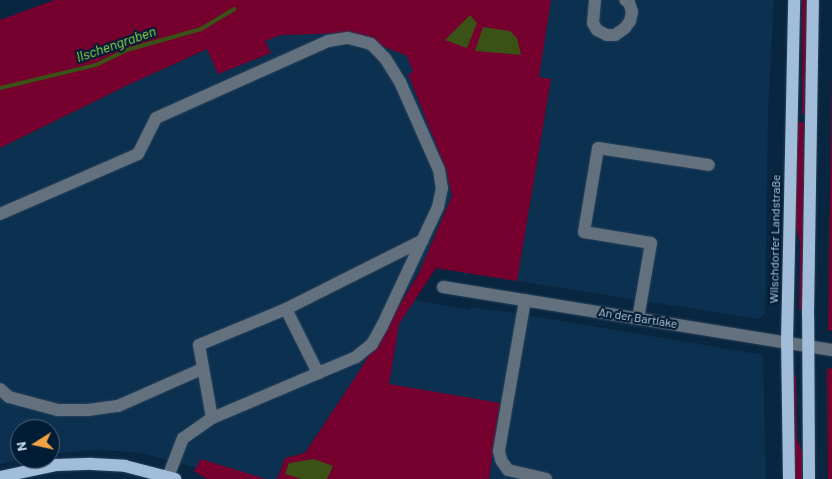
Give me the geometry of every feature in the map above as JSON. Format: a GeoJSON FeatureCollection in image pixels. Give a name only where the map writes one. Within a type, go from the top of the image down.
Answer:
{"type":"FeatureCollection","features":[{"type":"Feature","properties":{"kind":"main road","name":"Wilschdorfer Landstraße"},"geometry":{"type":"LineString","coordinates":[[789,479],[787,343],[794,0]]}},
{"type":"Feature","properties":{"kind":"main road"},"geometry":{"type":"LineString","coordinates":[[808,479],[813,0]]}},
{"type":"Feature","properties":{"kind":"main road"},"geometry":{"type":"LineString","coordinates":[[0,477],[56,465],[92,464],[125,466],[172,478]]}},
{"type":"Feature","properties":{"kind":"street"},"geometry":{"type":"LineString","coordinates":[[595,0],[594,23],[597,30],[607,35],[615,35],[625,28],[630,21],[632,12],[629,2],[625,0]]}},
{"type":"Feature","properties":{"kind":"street"},"geometry":{"type":"LineString","coordinates":[[0,214],[138,154],[156,118],[328,41],[348,38],[371,44],[385,58],[400,82],[439,170],[442,188],[438,207],[372,344],[356,358],[212,418],[183,438],[172,478]]}},
{"type":"Feature","properties":{"kind":"street"},"geometry":{"type":"LineString","coordinates":[[638,318],[652,243],[584,232],[598,148],[709,165]]}},
{"type":"Feature","properties":{"kind":"street"},"geometry":{"type":"LineString","coordinates":[[212,418],[199,345],[286,309],[423,240]]}},
{"type":"Feature","properties":{"kind":"street","name":"An der Bartlake"},"geometry":{"type":"LineString","coordinates":[[443,287],[832,350]]}},
{"type":"Feature","properties":{"kind":"street"},"geometry":{"type":"LineString","coordinates":[[525,300],[499,451],[501,460],[508,470],[546,479]]}},
{"type":"Feature","properties":{"kind":"street"},"geometry":{"type":"LineString","coordinates":[[286,309],[318,373]]}},
{"type":"Feature","properties":{"kind":"street"},"geometry":{"type":"LineString","coordinates":[[0,389],[9,397],[58,410],[88,410],[118,406],[202,369]]}},
{"type":"Feature","properties":{"kind":"shaded area"},"geometry":{"type":"Polygon","coordinates":[[[54,0],[551,0],[539,77],[551,79],[517,281],[436,268],[399,324],[389,384],[500,403],[489,479],[277,479],[285,458],[305,453],[358,373],[419,273],[452,196],[446,169],[408,74],[413,72],[407,56],[350,33],[281,35],[265,41],[271,53],[218,74],[207,49],[128,85],[0,148],[0,20],[54,0]]]}},
{"type":"Feature","properties":{"kind":"shaded area"},"geometry":{"type":"Polygon","coordinates":[[[551,0],[774,0],[768,113],[765,314],[759,319],[517,281],[551,80],[539,77],[551,0]]]}},
{"type":"Feature","properties":{"kind":"shaded area"},"geometry":{"type":"Polygon","coordinates":[[[802,0],[808,0],[808,114],[802,114],[802,0]]]}},
{"type":"Feature","properties":{"kind":"shaded area"},"geometry":{"type":"Polygon","coordinates":[[[470,15],[477,23],[467,48],[445,40],[470,15]]]}},
{"type":"Feature","properties":{"kind":"shaded area"},"geometry":{"type":"Polygon","coordinates":[[[483,27],[510,31],[517,38],[521,55],[475,51],[483,27]]]}},
{"type":"Feature","properties":{"kind":"shaded area"},"geometry":{"type":"Polygon","coordinates":[[[350,33],[407,56],[465,195],[358,373],[304,453],[285,458],[277,479],[238,479],[141,453],[97,450],[60,453],[60,419],[10,419],[10,462],[0,464],[0,148],[128,85],[208,49],[218,74],[271,53],[265,41],[281,35],[350,33]]]}},
{"type":"Feature","properties":{"kind":"shaded area"},"geometry":{"type":"Polygon","coordinates":[[[832,65],[832,331],[828,330],[832,65]]]}},
{"type":"Feature","properties":{"kind":"shaded area"},"geometry":{"type":"Polygon","coordinates":[[[797,122],[804,122],[803,310],[799,310],[800,242],[795,222],[797,122]]]}},
{"type":"Feature","properties":{"kind":"shaded area"},"geometry":{"type":"Polygon","coordinates":[[[414,300],[470,310],[471,307],[513,313],[763,355],[766,479],[489,479],[500,403],[389,384],[399,324],[414,300]]]}},
{"type":"Feature","properties":{"kind":"shaded area"},"geometry":{"type":"Polygon","coordinates":[[[832,367],[832,479],[828,479],[827,370],[832,367]]]}},
{"type":"Feature","properties":{"kind":"shaded area"},"geometry":{"type":"Polygon","coordinates":[[[796,375],[797,438],[802,452],[802,479],[794,479],[794,376],[796,375]]]}},
{"type":"Feature","properties":{"kind":"shaded area"},"geometry":{"type":"Polygon","coordinates":[[[201,459],[266,479],[207,479],[194,471],[201,459]]]}},
{"type":"Feature","properties":{"kind":"shaded area"},"geometry":{"type":"Polygon","coordinates":[[[314,459],[333,466],[327,479],[302,479],[285,474],[289,463],[314,459]]]}},
{"type":"Feature","properties":{"kind":"waterway","name":"Ilschengraben"},"geometry":{"type":"LineString","coordinates":[[0,88],[96,65],[127,50],[201,29],[234,9]]}}]}
